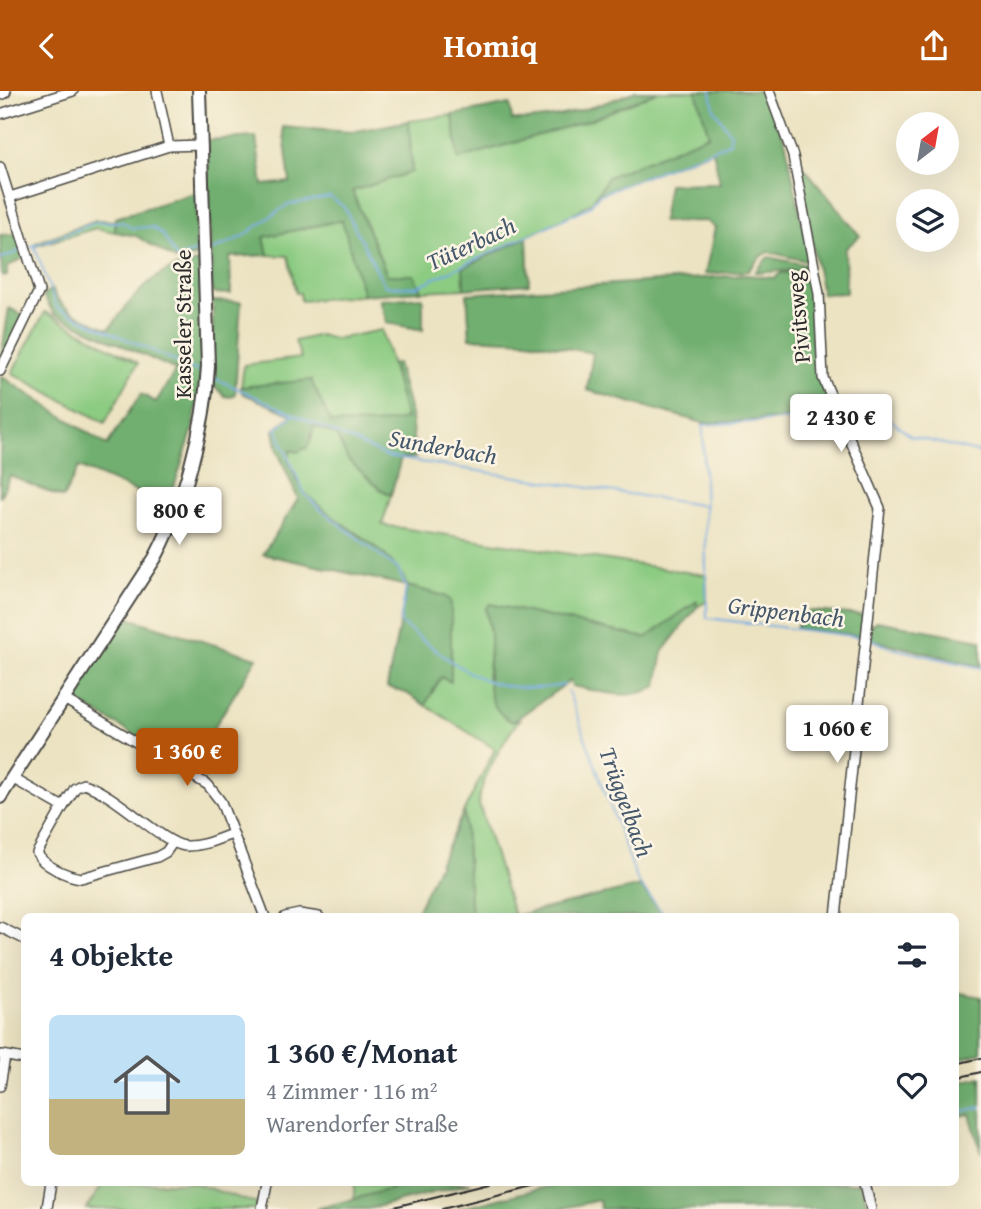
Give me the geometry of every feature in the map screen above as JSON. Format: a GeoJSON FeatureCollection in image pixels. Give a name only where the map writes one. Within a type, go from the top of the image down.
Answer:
{"type":"FeatureCollection","features":[{"type":"Feature","properties":{"kind":"street"},"geometry":{"type":"LineString","coordinates":[[0,114],[73,91]]}},
{"type":"Feature","properties":{"kind":"street"},"geometry":{"type":"LineString","coordinates":[[157,91],[169,146]]}},
{"type":"Feature","properties":{"kind":"street","name":"Kasseler Straße"},"geometry":{"type":"LineString","coordinates":[[0,797],[149,569],[165,537],[198,434],[208,366],[199,91]]}},
{"type":"Feature","properties":{"kind":"street","name":"Pivitsweg"},"geometry":{"type":"LineString","coordinates":[[769,91],[793,156],[814,267],[819,294],[823,378],[879,503],[836,913]]}},
{"type":"Feature","properties":{"kind":"street"},"geometry":{"type":"LineString","coordinates":[[10,197],[169,146],[202,145]]}},
{"type":"Feature","properties":{"kind":"street"},"geometry":{"type":"LineString","coordinates":[[0,167],[40,291],[0,371]]}},
{"type":"Feature","properties":{"kind":"street"},"geometry":{"type":"LineString","coordinates":[[64,699],[208,785],[221,802],[263,913]]}},
{"type":"Feature","properties":{"kind":"street"},"geometry":{"type":"LineString","coordinates":[[12,778],[63,807]]}},
{"type":"Feature","properties":{"kind":"street"},"geometry":{"type":"LineString","coordinates":[[173,842],[166,852],[157,857],[75,878],[42,861],[37,853],[39,845],[75,788],[87,785],[129,809],[173,842],[198,845],[232,834]]}},
{"type":"Feature","properties":{"kind":"street"},"geometry":{"type":"LineString","coordinates":[[0,927],[21,938]]}},
{"type":"Feature","properties":{"kind":"street"},"geometry":{"type":"LineString","coordinates":[[0,1086],[3,1055],[21,1058]]}},
{"type":"Feature","properties":{"kind":"street"},"geometry":{"type":"LineString","coordinates":[[47,1208],[51,1186]]}},
{"type":"Feature","properties":{"kind":"street"},"geometry":{"type":"LineString","coordinates":[[262,1209],[266,1186]]}},
{"type":"Feature","properties":{"kind":"street"},"geometry":{"type":"LineString","coordinates":[[866,1186],[871,1209]]}},
{"type":"Feature","properties":{"kind":"green space"},"geometry":{"type":"Polygon","coordinates":[[[636,91],[658,91],[593,119],[458,159],[453,115],[510,104],[512,120],[544,118],[591,107],[636,91]]]}},
{"type":"Feature","properties":{"kind":"green space"},"geometry":{"type":"Polygon","coordinates":[[[658,91],[696,91],[709,135],[608,177],[592,202],[464,268],[464,289],[421,291],[421,285],[387,275],[352,191],[412,172],[409,121],[453,115],[459,159],[593,119],[658,91]]]}},
{"type":"Feature","properties":{"kind":"green space"},"geometry":{"type":"Polygon","coordinates":[[[696,91],[766,91],[786,144],[810,262],[769,252],[761,256],[748,271],[705,274],[715,228],[706,221],[662,222],[668,184],[720,183],[713,150],[597,195],[608,177],[709,135],[696,91]]]}},
{"type":"Feature","properties":{"kind":"green space"},"geometry":{"type":"Polygon","coordinates":[[[409,121],[412,172],[352,191],[387,275],[414,275],[421,291],[363,295],[342,220],[264,237],[268,255],[230,257],[231,294],[212,293],[207,140],[256,137],[263,185],[290,182],[283,127],[351,132],[409,121]]]}},
{"type":"Feature","properties":{"kind":"green space"},"geometry":{"type":"Polygon","coordinates":[[[796,161],[799,161],[860,236],[845,249],[846,293],[822,294],[796,161]]]}},
{"type":"Feature","properties":{"kind":"green space"},"geometry":{"type":"Polygon","coordinates":[[[197,192],[196,257],[176,260],[136,236],[115,232],[115,218],[197,192]]]}},
{"type":"Feature","properties":{"kind":"green space"},"geometry":{"type":"Polygon","coordinates":[[[96,220],[115,221],[115,232],[96,228],[36,246],[35,243],[96,220]]]}},
{"type":"Feature","properties":{"kind":"green space"},"geometry":{"type":"Polygon","coordinates":[[[343,220],[363,295],[301,301],[300,293],[296,293],[288,256],[268,255],[264,237],[343,220]]]}},
{"type":"Feature","properties":{"kind":"green space"},"geometry":{"type":"Polygon","coordinates":[[[17,234],[25,257],[7,267],[7,276],[2,276],[0,235],[17,234]]]}},
{"type":"Feature","properties":{"kind":"green space"},"geometry":{"type":"Polygon","coordinates":[[[527,237],[529,284],[464,289],[463,268],[527,237]]]}},
{"type":"Feature","properties":{"kind":"green space"},"geometry":{"type":"Polygon","coordinates":[[[768,257],[811,266],[755,272],[768,257]]]}},
{"type":"Feature","properties":{"kind":"green space"},"geometry":{"type":"Polygon","coordinates":[[[200,262],[202,371],[193,429],[168,505],[79,467],[63,498],[10,476],[0,497],[1,376],[107,445],[141,394],[156,402],[176,370],[54,314],[43,295],[52,289],[61,304],[68,309],[109,329],[147,284],[170,269],[200,262]]]}},
{"type":"Feature","properties":{"kind":"green space"},"geometry":{"type":"Polygon","coordinates":[[[809,271],[816,295],[819,378],[836,416],[703,423],[587,390],[593,353],[528,341],[470,338],[467,294],[747,275],[774,278],[781,273],[809,271]]]}},
{"type":"Feature","properties":{"kind":"green space"},"geometry":{"type":"Polygon","coordinates":[[[423,297],[423,330],[387,323],[380,300],[423,297]]]}},
{"type":"Feature","properties":{"kind":"green space"},"geometry":{"type":"Polygon","coordinates":[[[213,301],[241,302],[235,395],[231,397],[225,396],[212,384],[213,301]]]}},
{"type":"Feature","properties":{"kind":"green space"},"geometry":{"type":"Polygon","coordinates":[[[9,308],[25,316],[0,365],[9,308]]]}},
{"type":"Feature","properties":{"kind":"green space"},"geometry":{"type":"Polygon","coordinates":[[[45,312],[138,363],[105,423],[12,373],[45,312]]]}},
{"type":"Feature","properties":{"kind":"green space"},"geometry":{"type":"Polygon","coordinates":[[[382,330],[406,419],[374,424],[331,423],[241,387],[244,365],[301,358],[295,341],[320,335],[335,339],[382,330]]]}},
{"type":"Feature","properties":{"kind":"green space"},"geometry":{"type":"Polygon","coordinates":[[[397,363],[411,415],[415,458],[401,458],[391,495],[380,489],[348,460],[336,435],[314,426],[308,447],[297,452],[291,450],[288,460],[306,494],[318,506],[375,547],[399,571],[407,586],[263,554],[298,499],[278,452],[274,430],[292,415],[242,393],[241,387],[311,380],[331,423],[374,424],[406,419],[392,364],[397,363]]]}},
{"type":"Feature","properties":{"kind":"green space"},"geometry":{"type":"Polygon","coordinates":[[[314,425],[336,435],[380,489],[391,495],[382,525],[706,575],[707,601],[697,607],[697,602],[646,638],[491,604],[486,609],[491,641],[487,678],[512,722],[519,720],[488,773],[479,804],[513,913],[471,913],[464,811],[495,749],[425,705],[441,677],[450,681],[445,596],[407,586],[402,575],[303,492],[288,460],[291,450],[311,441],[314,425]]]}},
{"type":"Feature","properties":{"kind":"green space"},"geometry":{"type":"Polygon","coordinates":[[[407,586],[445,596],[451,601],[451,682],[441,677],[425,705],[406,693],[387,687],[407,586]]]}},
{"type":"Feature","properties":{"kind":"green space"},"geometry":{"type":"Polygon","coordinates":[[[697,601],[697,607],[663,651],[657,686],[626,695],[572,686],[570,681],[512,722],[495,706],[489,687],[490,634],[486,609],[490,604],[646,638],[697,601]]]}},
{"type":"Feature","properties":{"kind":"green space"},"geometry":{"type":"Polygon","coordinates":[[[809,611],[864,615],[862,636],[795,628],[809,611]]]}},
{"type":"Feature","properties":{"kind":"green space"},"geometry":{"type":"Polygon","coordinates":[[[125,617],[257,658],[200,750],[206,777],[77,701],[73,694],[125,617]]]}},
{"type":"Feature","properties":{"kind":"green space"},"geometry":{"type":"Polygon","coordinates":[[[877,621],[981,640],[981,666],[868,639],[871,625],[877,621]]]}},
{"type":"Feature","properties":{"kind":"green space"},"geometry":{"type":"Polygon","coordinates":[[[464,811],[471,913],[416,913],[464,811]]]}},
{"type":"Feature","properties":{"kind":"green space"},"geometry":{"type":"Polygon","coordinates":[[[640,886],[663,913],[527,913],[640,886]]]}},
{"type":"Feature","properties":{"kind":"green space"},"geometry":{"type":"Polygon","coordinates":[[[959,993],[981,997],[981,1053],[959,1059],[959,993]]]}},
{"type":"Feature","properties":{"kind":"green space"},"geometry":{"type":"Polygon","coordinates":[[[981,1077],[981,1152],[970,1114],[959,1116],[959,1082],[981,1077]]]}},
{"type":"Feature","properties":{"kind":"green space"},"geometry":{"type":"Polygon","coordinates":[[[102,1186],[202,1186],[258,1204],[257,1209],[86,1209],[102,1186]]]}},
{"type":"Feature","properties":{"kind":"green space"},"geometry":{"type":"Polygon","coordinates":[[[354,1186],[403,1186],[354,1200],[354,1186]]]}},
{"type":"Feature","properties":{"kind":"green space"},"geometry":{"type":"Polygon","coordinates":[[[402,1186],[459,1186],[368,1209],[316,1209],[402,1186]]]}},
{"type":"Feature","properties":{"kind":"green space"},"geometry":{"type":"Polygon","coordinates":[[[549,1186],[863,1186],[868,1209],[600,1209],[599,1200],[560,1209],[459,1209],[549,1186]]]}},
{"type":"Feature","properties":{"kind":"waterway","name":"Tüterbach"},"geometry":{"type":"LineString","coordinates":[[213,250],[242,237],[287,205],[330,197],[344,207],[385,286],[416,287],[589,207],[599,195],[729,143],[731,134],[714,109],[711,91]]}},
{"type":"Feature","properties":{"kind":"waterway","name":"Tüterbach"},"geometry":{"type":"LineString","coordinates":[[28,248],[97,222],[122,222],[132,228],[152,227],[163,235],[177,259],[197,251]]}},
{"type":"Feature","properties":{"kind":"waterway","name":"Sunderbach"},"geometry":{"type":"LineString","coordinates":[[34,245],[57,308],[202,373]]}},
{"type":"Feature","properties":{"kind":"waterway","name":"Trüggelbach"},"geometry":{"type":"LineString","coordinates":[[0,259],[22,250]]}},
{"type":"Feature","properties":{"kind":"waterway","name":"Sunderbach"},"geometry":{"type":"LineString","coordinates":[[214,378],[388,457],[706,506]]}},
{"type":"Feature","properties":{"kind":"waterway","name":"Trüggelbach"},"geometry":{"type":"LineString","coordinates":[[293,415],[276,429],[305,494],[320,509],[398,569],[406,587],[400,623],[457,665],[493,683],[537,688],[564,685]]}},
{"type":"Feature","properties":{"kind":"waterway","name":"Sunderbach"},"geometry":{"type":"LineString","coordinates":[[846,418],[857,416],[890,419],[910,436],[981,453]]}},
{"type":"Feature","properties":{"kind":"waterway","name":"Trüggelbach"},"geometry":{"type":"LineString","coordinates":[[836,417],[703,425],[707,618],[861,637]]}},
{"type":"Feature","properties":{"kind":"waterway","name":"Grippenbach"},"geometry":{"type":"LineString","coordinates":[[871,639],[891,648],[981,668]]}},
{"type":"Feature","properties":{"kind":"waterway","name":"Trüggelbach"},"geometry":{"type":"LineString","coordinates":[[568,691],[638,882],[663,913]]}},
{"type":"Feature","properties":{"kind":"waterway","name":"Trüggelbach"},"geometry":{"type":"LineString","coordinates":[[959,1112],[981,1107]]}},
{"type":"Feature","properties":{"kind":"railway"},"geometry":{"type":"LineString","coordinates":[[959,1063],[981,1058]]}},
{"type":"Feature","properties":{"kind":"railway"},"geometry":{"type":"LineString","coordinates":[[959,1077],[981,1072]]}},
{"type":"Feature","properties":{"kind":"railway"},"geometry":{"type":"LineString","coordinates":[[386,1209],[478,1186]]}},
{"type":"Feature","properties":{"kind":"railway"},"geometry":{"type":"LineString","coordinates":[[442,1209],[533,1186]]}}]}
